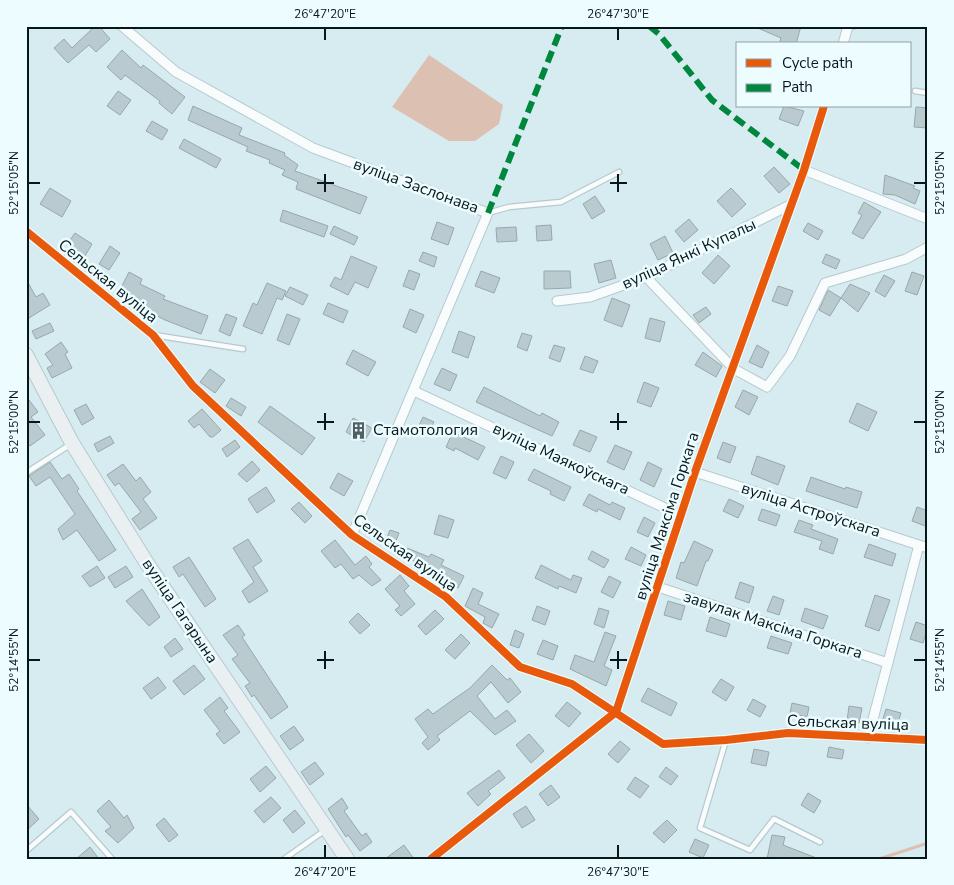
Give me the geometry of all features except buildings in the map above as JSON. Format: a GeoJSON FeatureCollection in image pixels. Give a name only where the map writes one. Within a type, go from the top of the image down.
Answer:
{"type":"FeatureCollection","features":[{"type":"Feature","properties":{"kind":"street","name":"вуліца Заслонава"},"geometry":{"type":"LineString","coordinates":[[122,26],[176,72],[313,148],[488,213],[352,535]]}},
{"type":"Feature","properties":{"kind":"street"},"geometry":{"type":"LineString","coordinates":[[844,42],[850,27]]}},
{"type":"Feature","properties":{"kind":"street","name":"вуліца Максіма Горкага"},"geometry":{"type":"LineString","coordinates":[[616,712],[680,515],[734,369],[790,205],[804,170],[823,108]]}},
{"type":"Feature","properties":{"kind":"street"},"geometry":{"type":"LineString","coordinates":[[804,170],[928,219]]}},
{"type":"Feature","properties":{"kind":"street","name":"вуліца Янкі Купалы"},"geometry":{"type":"LineString","coordinates":[[557,301],[590,297],[646,277],[790,205]]}},
{"type":"Feature","properties":{"kind":"street","name":"Сельская вуліца"},"geometry":{"type":"LineString","coordinates":[[26,231],[153,335],[193,386],[352,535],[446,597],[520,667],[572,684],[663,744],[726,740],[788,733],[928,740]]}},
{"type":"Feature","properties":{"kind":"street"},"geometry":{"type":"LineString","coordinates":[[646,277],[734,369],[767,387],[790,356],[825,283],[906,259],[928,247]]}},
{"type":"Feature","properties":{"kind":"street","name":"вуліца Гагарына"},"geometry":{"type":"LineString","coordinates":[[26,355],[72,443],[148,565],[347,859]]}},
{"type":"Feature","properties":{"kind":"street","name":"вуліца Маякоўскага"},"geometry":{"type":"LineString","coordinates":[[414,391],[680,515]]}},
{"type":"Feature","properties":{"kind":"street","name":"вуліца Астроўскага"},"geometry":{"type":"LineString","coordinates":[[695,472],[924,546]]}},
{"type":"Feature","properties":{"kind":"street"},"geometry":{"type":"LineString","coordinates":[[868,738],[888,663],[924,546]]}},
{"type":"Feature","properties":{"kind":"street","name":"завулак Максіма Горкага"},"geometry":{"type":"LineString","coordinates":[[658,587],[888,663]]}},
{"type":"Feature","properties":{"kind":"street"},"geometry":{"type":"LineString","coordinates":[[431,859],[616,712]]}},
{"type":"Feature","properties":{"kind":"lane"},"geometry":{"type":"LineString","coordinates":[[915,91],[928,93]]}},
{"type":"Feature","properties":{"kind":"lane"},"geometry":{"type":"LineString","coordinates":[[488,213],[509,207],[561,202],[619,172]]}},
{"type":"Feature","properties":{"kind":"lane"},"geometry":{"type":"LineString","coordinates":[[153,335],[243,349]]}},
{"type":"Feature","properties":{"kind":"lane"},"geometry":{"type":"LineString","coordinates":[[26,472],[72,443]]}},
{"type":"Feature","properties":{"kind":"lane"},"geometry":{"type":"LineString","coordinates":[[726,740],[700,828],[750,850],[774,819],[820,842]]}},
{"type":"Feature","properties":{"kind":"lane"},"geometry":{"type":"LineString","coordinates":[[26,851],[71,812],[112,859]]}},
{"type":"Feature","properties":{"kind":"lane"},"geometry":{"type":"LineString","coordinates":[[284,859],[327,829]]}},
{"type":"Feature","properties":{"kind":"shaded area"},"geometry":{"type":"Polygon","coordinates":[[[429,55],[503,105],[499,124],[475,141],[449,141],[392,107],[429,55]]]}},
{"type":"Feature","properties":{"kind":"waterway"},"geometry":{"type":"LineString","coordinates":[[879,859],[928,843]]}},
{"type":"Feature","properties":{"kind":"marked path"},"geometry":{"type":"LineString","coordinates":[[488,213],[562,26]]}},
{"type":"Feature","properties":{"kind":"marked path"},"geometry":{"type":"LineString","coordinates":[[649,26],[659,34],[712,100],[804,170]]}},
{"type":"Feature","properties":{"kind":"cycle path"},"geometry":{"type":"LineString","coordinates":[[431,859],[616,712],[695,472],[804,170],[823,108]]}},
{"type":"Feature","properties":{"kind":"cycle path"},"geometry":{"type":"LineString","coordinates":[[26,231],[153,335],[193,386],[352,535],[446,597],[520,667],[572,684],[663,744],[726,740],[788,733],[928,740]]}},
{"type":"Feature","properties":{"kind":"place","name":"Стамотология"},"geometry":{"type":"Point","coordinates":[359,430]}}]}
